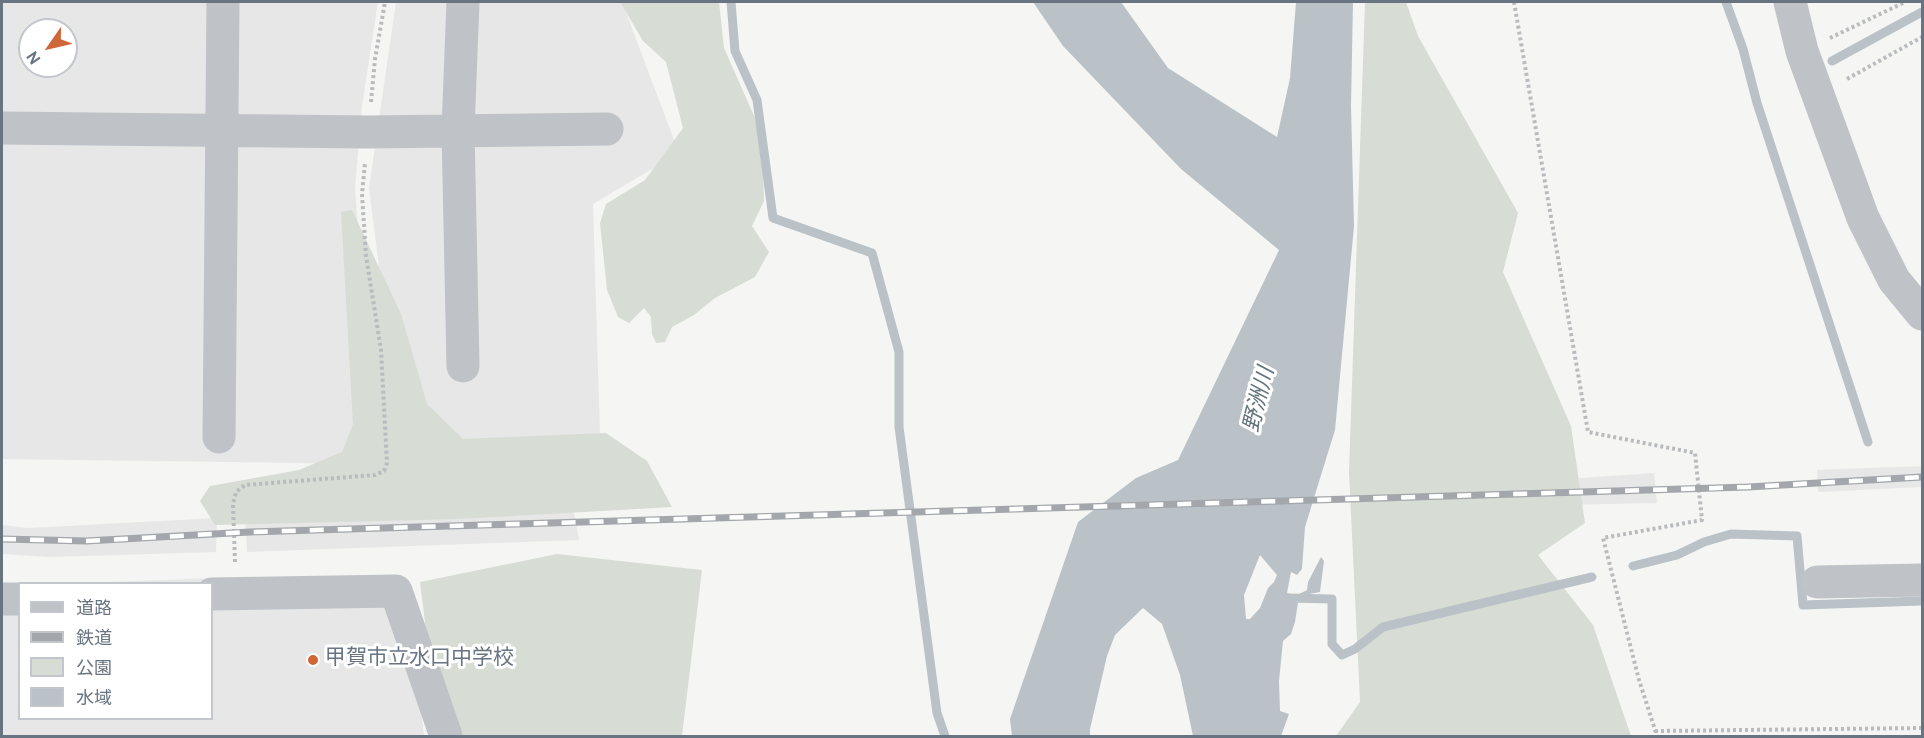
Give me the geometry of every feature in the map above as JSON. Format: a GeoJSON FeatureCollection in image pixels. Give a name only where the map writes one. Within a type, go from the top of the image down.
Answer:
{"type":"FeatureCollection","features":[{"type":"Feature","properties":{"kind":"street"},"geometry":{"type":"LineString","coordinates":[[219,437],[223,2]]}},
{"type":"Feature","properties":{"kind":"street"},"geometry":{"type":"LineString","coordinates":[[463,2],[458,130],[464,366]]}},
{"type":"Feature","properties":{"kind":"street"},"geometry":{"type":"LineString","coordinates":[[1790,2],[1802,51],[1863,218],[1894,280],[1923,314]]}},
{"type":"Feature","properties":{"kind":"street"},"geometry":{"type":"LineString","coordinates":[[2,128],[368,132],[607,129]]}},
{"type":"Feature","properties":{"kind":"street"},"geometry":{"type":"LineString","coordinates":[[1817,582],[1923,580]]}},
{"type":"Feature","properties":{"kind":"street"},"geometry":{"type":"LineString","coordinates":[[224,593],[396,591],[446,736]]}},
{"type":"Feature","properties":{"kind":"street"},"geometry":{"type":"LineString","coordinates":[[2,599],[18,599]]}},
{"type":"Feature","properties":{"kind":"path"},"geometry":{"type":"LineString","coordinates":[[224,593],[232,504],[236,492],[245,485],[375,475],[384,471],[387,463],[381,350],[366,256],[362,194],[375,59],[385,2]]}},
{"type":"Feature","properties":{"kind":"path"},"geometry":{"type":"LineString","coordinates":[[1514,2],[1587,432],[1695,453],[1702,520],[1603,538],[1657,736]]}},
{"type":"Feature","properties":{"kind":"path"},"geometry":{"type":"LineString","coordinates":[[1802,51],[1905,2]]}},
{"type":"Feature","properties":{"kind":"path"},"geometry":{"type":"LineString","coordinates":[[1818,96],[1923,37]]}},
{"type":"Feature","properties":{"kind":"path"},"geometry":{"type":"LineString","coordinates":[[1655,730],[1923,728]]}},
{"type":"Feature","properties":{"kind":"shaded area"},"geometry":{"type":"Polygon","coordinates":[[[2,2],[378,2],[362,106],[355,188],[375,464],[2,459],[2,2]]]}},
{"type":"Feature","properties":{"kind":"shaded area"},"geometry":{"type":"Polygon","coordinates":[[[396,2],[622,2],[679,153],[593,204],[601,469],[400,470],[391,361],[369,188],[396,2]]]}},
{"type":"Feature","properties":{"kind":"shaded area"},"geometry":{"type":"Polygon","coordinates":[[[1922,466],[1922,487],[1818,492],[1817,470],[1922,466]]]}},
{"type":"Feature","properties":{"kind":"shaded area"},"geometry":{"type":"Polygon","coordinates":[[[1654,473],[1657,503],[1510,506],[1508,483],[1654,473]]]}},
{"type":"Feature","properties":{"kind":"shaded area"},"geometry":{"type":"Polygon","coordinates":[[[573,508],[579,540],[247,552],[245,514],[573,508]]]}},
{"type":"Feature","properties":{"kind":"shaded area"},"geometry":{"type":"Polygon","coordinates":[[[217,518],[216,552],[50,557],[2,554],[2,525],[28,528],[217,518]]]}},
{"type":"Feature","properties":{"kind":"shaded area","name":"甲賀市立水口中学校"},"geometry":{"type":"Polygon","coordinates":[[[216,578],[408,600],[424,736],[2,736],[2,587],[18,586],[18,720],[213,720],[213,582],[109,582],[216,578]]]}},
{"type":"Feature","properties":{"kind":"green space"},"geometry":{"type":"Polygon","coordinates":[[[620,2],[719,2],[724,48],[755,118],[763,165],[764,201],[752,226],[769,252],[755,277],[715,298],[694,315],[672,327],[665,342],[656,343],[652,334],[651,317],[644,308],[629,323],[618,317],[607,290],[600,223],[606,204],[645,180],[683,128],[666,62],[643,41],[620,2]]]}},
{"type":"Feature","properties":{"kind":"green space"},"geometry":{"type":"Polygon","coordinates":[[[1365,2],[1406,2],[1418,36],[1518,213],[1503,272],[1571,426],[1585,523],[1538,555],[1593,625],[1631,736],[1336,736],[1360,702],[1349,472],[1365,2]]]}},
{"type":"Feature","properties":{"kind":"green space"},"geometry":{"type":"Polygon","coordinates":[[[352,210],[401,314],[427,404],[463,439],[606,433],[647,461],[672,507],[460,519],[215,525],[200,501],[210,486],[299,470],[342,452],[353,424],[341,212],[352,210]]]}},
{"type":"Feature","properties":{"kind":"green space"},"geometry":{"type":"Polygon","coordinates":[[[557,554],[702,570],[682,736],[439,736],[420,582],[557,554]]]}},
{"type":"Feature","properties":{"kind":"water","name":"野洲川"},"geometry":{"type":"Polygon","coordinates":[[[1033,2],[1121,2],[1168,68],[1277,137],[1290,78],[1296,2],[1353,2],[1351,106],[1354,226],[1335,430],[1305,527],[1302,569],[1297,575],[1291,572],[1287,593],[1295,596],[1307,590],[1308,582],[1321,557],[1324,561],[1320,592],[1299,596],[1291,634],[1283,641],[1279,681],[1280,711],[1289,714],[1281,736],[1193,736],[1180,675],[1162,624],[1143,608],[1115,635],[1107,656],[1090,736],[1012,736],[1010,719],[1078,522],[1136,478],[1178,460],[1279,250],[1181,169],[1063,46],[1033,2]],[[1260,555],[1244,595],[1246,619],[1250,619],[1260,608],[1268,588],[1277,575],[1260,555]]]}},
{"type":"Feature","properties":{"kind":"waterway"},"geometry":{"type":"LineString","coordinates":[[731,2],[735,51],[757,100],[773,218],[872,253],[899,352],[899,427],[937,713],[945,736]]}},
{"type":"Feature","properties":{"kind":"waterway"},"geometry":{"type":"LineString","coordinates":[[1726,2],[1868,442]]}},
{"type":"Feature","properties":{"kind":"waterway"},"geometry":{"type":"LineString","coordinates":[[1832,61],[1922,12]]}},
{"type":"Feature","properties":{"kind":"waterway"},"geometry":{"type":"LineString","coordinates":[[1633,566],[1677,555],[1704,542],[1731,534],[1797,536],[1803,605],[1922,601]]}},
{"type":"Feature","properties":{"kind":"waterway"},"geometry":{"type":"LineString","coordinates":[[1288,598],[1332,599],[1332,644],[1342,655],[1355,649],[1383,627],[1592,577]]}},
{"type":"Feature","properties":{"kind":"railway"},"geometry":{"type":"LineString","coordinates":[[2,539],[86,541],[250,532],[1748,487],[1922,477]]}},
{"type":"Feature","properties":{"kind":"place","name":"甲賀市立水口中学校"},"geometry":{"type":"Point","coordinates":[313,660]}}]}
